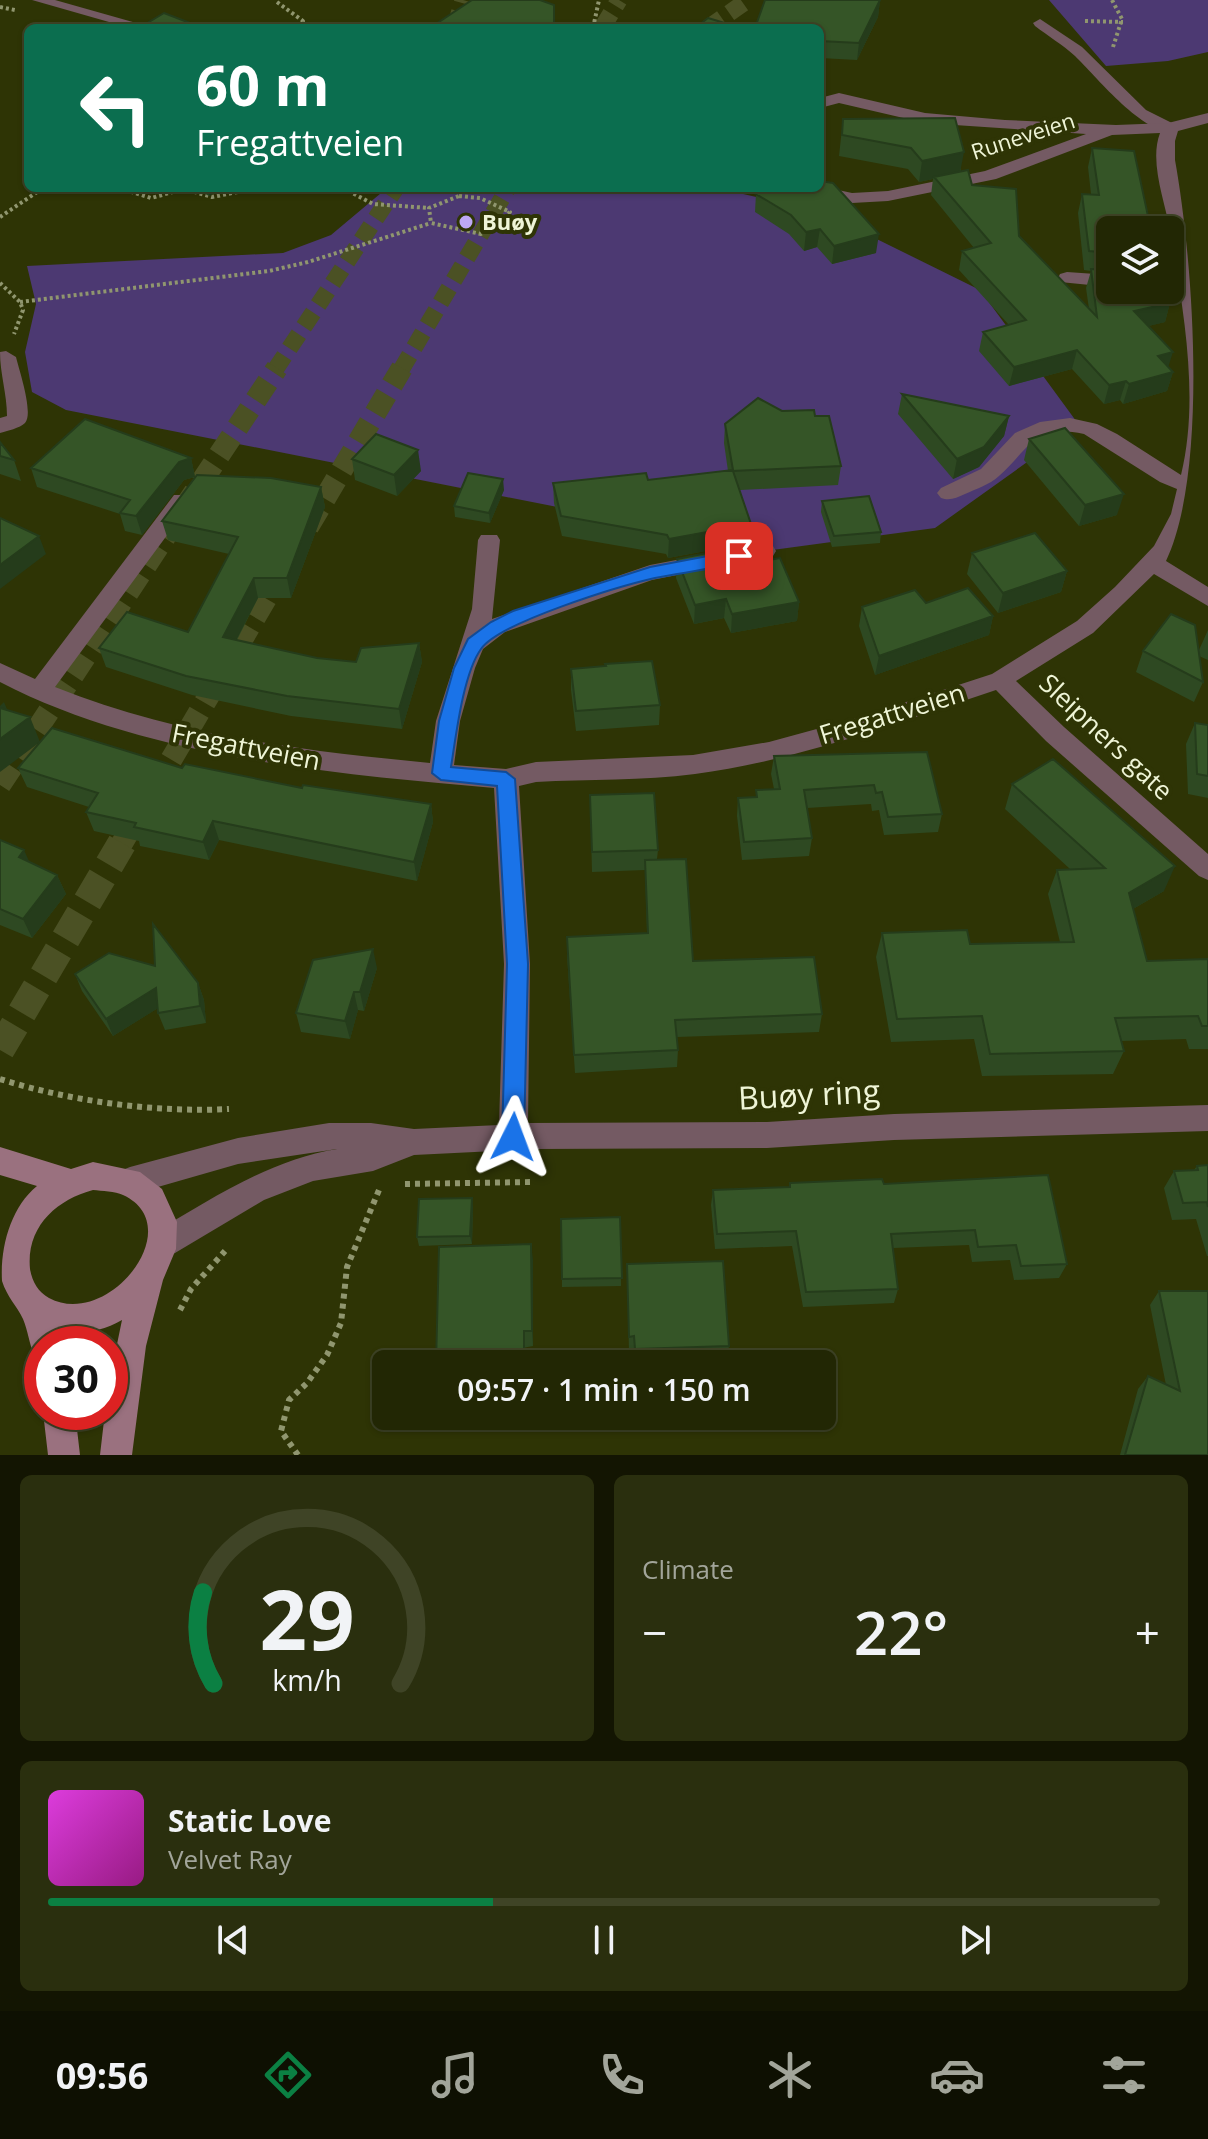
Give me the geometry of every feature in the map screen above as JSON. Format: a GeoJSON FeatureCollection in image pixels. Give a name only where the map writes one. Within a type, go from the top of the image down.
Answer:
{"type":"FeatureCollection","features":[{"type":"Feature","properties":{"kind":"main road"},"geometry":{"type":"LineString","coordinates":[[0,1161],[67,1181]]}},
{"type":"Feature","properties":{"kind":"main road"},"geometry":{"type":"LineString","coordinates":[[40,1326],[36,1310],[19,1290],[6,1255],[34,1207],[67,1181],[93,1176],[112,1176],[130,1181],[145,1191],[157,1206],[163,1223],[164,1243],[149,1279],[130,1346],[116,1455]]}},
{"type":"Feature","properties":{"kind":"main road"},"geometry":{"type":"LineString","coordinates":[[36,1310],[67,1320],[90,1318],[113,1310],[133,1296],[149,1279]]}},
{"type":"Feature","properties":{"kind":"main road"},"geometry":{"type":"LineString","coordinates":[[61,1430],[64,1455]]}},
{"type":"Feature","properties":{"kind":"street","name":"Runeveien"},"geometry":{"type":"LineString","coordinates":[[824,102],[839,98],[925,118],[1116,130],[1171,128],[1208,118]]}},
{"type":"Feature","properties":{"kind":"street","name":"Fregattveien"},"geometry":{"type":"LineString","coordinates":[[1171,128],[1166,141],[1166,160],[1171,216]]}},
{"type":"Feature","properties":{"kind":"street","name":"Runeveien"},"geometry":{"type":"LineString","coordinates":[[822,192],[852,198],[888,196],[990,175],[1116,130]]}},
{"type":"Feature","properties":{"kind":"street"},"geometry":{"type":"LineString","coordinates":[[1067,278],[1096,280]]}},
{"type":"Feature","properties":{"kind":"street","name":"Fregattveien"},"geometry":{"type":"LineString","coordinates":[[0,672],[108,716],[207,743],[353,766],[506,779],[536,772],[693,765],[769,751],[859,727],[1000,680],[1085,627],[1123,593],[1162,551],[1182,514],[1200,440],[1201,413],[1181,304]]}},
{"type":"Feature","properties":{"kind":"street"},"geometry":{"type":"LineString","coordinates":[[0,426],[17,419],[17,402],[6,357]]}},
{"type":"Feature","properties":{"kind":"street"},"geometry":{"type":"LineString","coordinates":[[948,493],[992,472],[1019,439],[1048,426],[1068,425],[1094,429],[1163,477],[1189,486]]}},
{"type":"Feature","properties":{"kind":"street"},"geometry":{"type":"LineString","coordinates":[[40,690],[188,492],[201,485]]}},
{"type":"Feature","properties":{"kind":"street"},"geometry":{"type":"LineString","coordinates":[[441,773],[443,748],[457,687],[474,644],[483,609],[489,540]]}},
{"type":"Feature","properties":{"kind":"street"},"geometry":{"type":"LineString","coordinates":[[474,644],[497,626],[519,616],[589,592],[650,573],[765,551]]}},
{"type":"Feature","properties":{"kind":"street"},"geometry":{"type":"LineString","coordinates":[[1151,562],[1208,598]]}},
{"type":"Feature","properties":{"kind":"street","name":"Sleipners gate"},"geometry":{"type":"LineString","coordinates":[[1000,680],[1139,810],[1208,869]]}},
{"type":"Feature","properties":{"kind":"street"},"geometry":{"type":"LineString","coordinates":[[506,779],[517,964],[513,1137]]}},
{"type":"Feature","properties":{"kind":"street","name":"Buøy ring"},"geometry":{"type":"LineString","coordinates":[[130,1181],[238,1151],[329,1136],[371,1136],[414,1142],[513,1137],[767,1135],[894,1127],[1208,1118]]}},
{"type":"Feature","properties":{"kind":"street","name":"Buøy ring"},"geometry":{"type":"LineString","coordinates":[[164,1243],[254,1190],[312,1167],[373,1157],[414,1142]]}},
{"type":"Feature","properties":{"kind":"lane"},"geometry":{"type":"LineString","coordinates":[[39,0],[132,24]]}},
{"type":"Feature","properties":{"kind":"lane"},"geometry":{"type":"LineString","coordinates":[[1040,23],[1057,33],[1141,113],[1171,128]]}},
{"type":"Feature","properties":{"kind":"path"},"geometry":{"type":"LineString","coordinates":[[594,24],[599,0]]}},
{"type":"Feature","properties":{"kind":"path"},"geometry":{"type":"LineString","coordinates":[[1092,65],[1112,50],[1115,36],[1124,22],[1123,15],[1112,0]]}},
{"type":"Feature","properties":{"kind":"path"},"geometry":{"type":"LineString","coordinates":[[277,2],[303,21],[303,24]]}},
{"type":"Feature","properties":{"kind":"path"},"geometry":{"type":"LineString","coordinates":[[0,217],[37,192]]}},
{"type":"Feature","properties":{"kind":"path"},"geometry":{"type":"LineString","coordinates":[[132,192],[151,198],[173,192]]}},
{"type":"Feature","properties":{"kind":"path"},"geometry":{"type":"LineString","coordinates":[[189,192],[197,197],[221,198],[243,192]]}},
{"type":"Feature","properties":{"kind":"path"},"geometry":{"type":"LineString","coordinates":[[20,302],[72,293],[150,287],[269,271],[308,262],[431,223],[481,234],[510,212],[480,197],[441,199],[429,208],[374,206],[348,192]]}},
{"type":"Feature","properties":{"kind":"path"},"geometry":{"type":"LineString","coordinates":[[429,208],[431,223]]}},
{"type":"Feature","properties":{"kind":"path"},"geometry":{"type":"LineString","coordinates":[[0,283],[20,302],[22,318],[6,357]]}},
{"type":"Feature","properties":{"kind":"path"},"geometry":{"type":"LineString","coordinates":[[0,1079],[131,1105],[190,1112],[229,1109]]}},
{"type":"Feature","properties":{"kind":"path"},"geometry":{"type":"LineString","coordinates":[[397,1184],[533,1182]]}},
{"type":"Feature","properties":{"kind":"path"},"geometry":{"type":"LineString","coordinates":[[298,1455],[281,1431],[285,1412],[289,1400],[307,1383],[327,1355],[341,1323],[347,1267],[381,1185],[369,1186]]}},
{"type":"Feature","properties":{"kind":"path"},"geometry":{"type":"LineString","coordinates":[[175,1320],[191,1289],[234,1243]]}},
{"type":"Feature","properties":{"kind":"shaded area"},"geometry":{"type":"Polygon","coordinates":[[[1049,0],[1208,0],[1208,52],[1168,61],[1106,66],[1049,0]]]}},
{"type":"Feature","properties":{"kind":"shaded area"},"geometry":{"type":"Polygon","coordinates":[[[382,192],[734,192],[822,212],[980,290],[1079,425],[935,528],[765,551],[760,547],[66,410],[32,392],[25,352],[36,304],[27,266],[283,253],[331,235],[382,192]]]}},
{"type":"Feature","properties":{"kind":"building"},"geometry":{"type":"Polygon","coordinates":[[[472,0],[540,0],[554,5],[554,24],[436,24],[472,0]]]}},
{"type":"Feature","properties":{"kind":"building"},"geometry":{"type":"Polygon","coordinates":[[[765,0],[880,0],[859,43],[824,41],[824,24],[756,24],[765,0]]]}},
{"type":"Feature","properties":{"kind":"building"},"geometry":{"type":"Polygon","coordinates":[[[164,13],[193,24],[146,24],[164,13]]]}},
{"type":"Feature","properties":{"kind":"building"},"geometry":{"type":"Polygon","coordinates":[[[708,18],[728,24],[700,24],[708,18]]]}},
{"type":"Feature","properties":{"kind":"building"},"geometry":{"type":"Polygon","coordinates":[[[955,118],[964,152],[922,161],[911,148],[842,135],[843,119],[955,118]]]}},
{"type":"Feature","properties":{"kind":"building"},"geometry":{"type":"Polygon","coordinates":[[[1092,148],[1134,151],[1148,216],[1096,216],[1096,252],[1089,251],[1082,194],[1099,195],[1092,148]]]}},
{"type":"Feature","properties":{"kind":"building"},"geometry":{"type":"Polygon","coordinates":[[[968,170],[972,185],[1016,189],[1019,236],[1097,317],[1091,269],[1096,269],[1096,304],[1166,304],[1134,311],[1173,352],[1158,356],[1173,372],[1129,384],[1126,381],[1109,385],[1077,350],[1014,367],[983,332],[1026,320],[962,251],[991,243],[934,177],[968,170]]]}},
{"type":"Feature","properties":{"kind":"building"},"geometry":{"type":"Polygon","coordinates":[[[824,182],[833,183],[879,234],[834,246],[820,229],[806,232],[791,215],[756,194],[824,192],[824,182]]]}},
{"type":"Feature","properties":{"kind":"building"},"geometry":{"type":"Polygon","coordinates":[[[902,394],[1009,416],[984,447],[957,459],[902,394]]]}},
{"type":"Feature","properties":{"kind":"building"},"geometry":{"type":"Polygon","coordinates":[[[758,398],[782,411],[814,410],[815,416],[829,416],[841,466],[733,471],[751,524],[669,539],[667,535],[561,516],[553,483],[646,473],[648,480],[733,470],[725,424],[758,398]]]}},
{"type":"Feature","properties":{"kind":"building"},"geometry":{"type":"Polygon","coordinates":[[[85,419],[191,458],[179,462],[136,516],[120,513],[130,500],[31,468],[85,419]]]}},
{"type":"Feature","properties":{"kind":"building"},"geometry":{"type":"Polygon","coordinates":[[[1065,428],[1124,494],[1085,505],[1029,439],[1065,428]]]}},
{"type":"Feature","properties":{"kind":"building"},"geometry":{"type":"Polygon","coordinates":[[[376,434],[418,450],[394,475],[352,459],[376,434]]]}},
{"type":"Feature","properties":{"kind":"building"},"geometry":{"type":"Polygon","coordinates":[[[0,442],[14,460],[0,456],[0,442]]]}},
{"type":"Feature","properties":{"kind":"building"},"geometry":{"type":"Polygon","coordinates":[[[468,473],[503,479],[489,513],[454,506],[468,473]]]}},
{"type":"Feature","properties":{"kind":"building"},"geometry":{"type":"Polygon","coordinates":[[[197,475],[271,478],[321,487],[287,578],[254,578],[223,637],[317,658],[356,662],[361,648],[419,643],[399,709],[287,696],[186,676],[99,648],[127,612],[188,632],[238,537],[162,521],[197,475]]]}},
{"type":"Feature","properties":{"kind":"building"},"geometry":{"type":"Polygon","coordinates":[[[869,496],[881,532],[834,536],[822,501],[869,496]]]}},
{"type":"Feature","properties":{"kind":"building"},"geometry":{"type":"Polygon","coordinates":[[[0,518],[39,536],[0,565],[0,518]]]}},
{"type":"Feature","properties":{"kind":"building"},"geometry":{"type":"Polygon","coordinates":[[[1035,533],[1067,571],[1003,593],[972,553],[1035,533]]]}},
{"type":"Feature","properties":{"kind":"building"},"geometry":{"type":"Polygon","coordinates":[[[757,543],[763,561],[780,558],[799,602],[732,614],[726,599],[695,605],[677,559],[757,543]]]}},
{"type":"Feature","properties":{"kind":"building"},"geometry":{"type":"Polygon","coordinates":[[[968,588],[993,616],[879,656],[862,607],[915,590],[926,603],[968,588]]]}},
{"type":"Feature","properties":{"kind":"building"},"geometry":{"type":"Polygon","coordinates":[[[1171,614],[1195,625],[1203,682],[1143,651],[1171,614]]]}},
{"type":"Feature","properties":{"kind":"building"},"geometry":{"type":"Polygon","coordinates":[[[652,661],[660,705],[576,711],[571,669],[652,661]]]}},
{"type":"Feature","properties":{"kind":"building"},"geometry":{"type":"Polygon","coordinates":[[[0,708],[30,717],[0,739],[0,708]]]}},
{"type":"Feature","properties":{"kind":"building"},"geometry":{"type":"Polygon","coordinates":[[[1195,723],[1208,725],[1208,776],[1197,774],[1195,723]]]}},
{"type":"Feature","properties":{"kind":"building"},"geometry":{"type":"Polygon","coordinates":[[[52,728],[182,768],[185,764],[302,788],[303,785],[431,804],[414,862],[213,821],[203,842],[134,827],[136,823],[86,812],[98,793],[18,768],[52,728]]]}},
{"type":"Feature","properties":{"kind":"building"},"geometry":{"type":"Polygon","coordinates":[[[927,752],[942,814],[888,817],[882,792],[876,793],[874,785],[804,790],[812,838],[744,842],[738,798],[757,797],[756,790],[780,789],[774,756],[927,752]]]}},
{"type":"Feature","properties":{"kind":"building"},"geometry":{"type":"Polygon","coordinates":[[[1053,759],[1175,866],[1129,893],[1147,961],[1208,959],[1208,1026],[1202,1026],[1198,1016],[1115,1018],[1124,1051],[990,1054],[982,1016],[897,1019],[882,933],[967,930],[970,944],[1074,942],[1057,870],[1105,868],[1012,784],[1053,759]]]}},
{"type":"Feature","properties":{"kind":"building"},"geometry":{"type":"Polygon","coordinates":[[[654,793],[658,850],[592,852],[590,795],[654,793]]]}},
{"type":"Feature","properties":{"kind":"building"},"geometry":{"type":"Polygon","coordinates":[[[0,840],[24,850],[19,857],[57,875],[23,919],[0,909],[0,840]]]}},
{"type":"Feature","properties":{"kind":"building"},"geometry":{"type":"Polygon","coordinates":[[[686,859],[693,961],[814,957],[822,1014],[675,1020],[678,1050],[574,1055],[567,937],[648,933],[645,860],[686,859]]]}},
{"type":"Feature","properties":{"kind":"building"},"geometry":{"type":"Polygon","coordinates":[[[153,924],[198,983],[200,1006],[158,1013],[156,988],[106,1019],[75,974],[109,953],[155,966],[153,924]]]}},
{"type":"Feature","properties":{"kind":"building"},"geometry":{"type":"Polygon","coordinates":[[[373,949],[360,992],[354,992],[345,1021],[296,1013],[313,960],[373,949]]]}},
{"type":"Feature","properties":{"kind":"building"},"geometry":{"type":"Polygon","coordinates":[[[1208,1165],[1208,1207],[1207,1202],[1183,1203],[1174,1171],[1198,1170],[1197,1166],[1208,1165]]]}},
{"type":"Feature","properties":{"kind":"building"},"geometry":{"type":"Polygon","coordinates":[[[1048,1175],[1067,1264],[1021,1266],[1016,1245],[978,1247],[975,1230],[891,1234],[898,1289],[806,1292],[796,1231],[717,1234],[713,1190],[790,1187],[790,1183],[882,1179],[884,1184],[1048,1175]]]}},
{"type":"Feature","properties":{"kind":"building"},"geometry":{"type":"Polygon","coordinates":[[[472,1198],[470,1236],[417,1237],[419,1199],[472,1198]]]}},
{"type":"Feature","properties":{"kind":"building"},"geometry":{"type":"Polygon","coordinates":[[[620,1217],[622,1278],[562,1279],[561,1219],[620,1217]]]}},
{"type":"Feature","properties":{"kind":"building"},"geometry":{"type":"Polygon","coordinates":[[[531,1244],[532,1331],[524,1331],[524,1350],[436,1350],[439,1247],[531,1244]]]}},
{"type":"Feature","properties":{"kind":"building"},"geometry":{"type":"Polygon","coordinates":[[[723,1261],[729,1346],[635,1349],[634,1336],[629,1337],[627,1264],[723,1261]]]}},
{"type":"Feature","properties":{"kind":"building"},"geometry":{"type":"Polygon","coordinates":[[[1159,1291],[1208,1291],[1208,1455],[1125,1455],[1148,1376],[1180,1391],[1159,1291]]]}},
{"type":"Feature","properties":{"kind":"tunnel"},"geometry":{"type":"LineString","coordinates":[[456,24],[463,0]]}},
{"type":"Feature","properties":{"kind":"tunnel"},"geometry":{"type":"LineString","coordinates":[[604,24],[619,0]]}},
{"type":"Feature","properties":{"kind":"tunnel"},"geometry":{"type":"LineString","coordinates":[[714,24],[748,0]]}},
{"type":"Feature","properties":{"kind":"tunnel"},"geometry":{"type":"LineString","coordinates":[[275,370],[393,192]]}},
{"type":"Feature","properties":{"kind":"tunnel"},"geometry":{"type":"LineString","coordinates":[[401,370],[506,192]]}},
{"type":"Feature","properties":{"kind":"tunnel"},"geometry":{"type":"LineString","coordinates":[[0,785],[277,368]]}},
{"type":"Feature","properties":{"kind":"tunnel"},"geometry":{"type":"LineString","coordinates":[[308,527],[402,368]]}},
{"type":"Feature","properties":{"kind":"tunnel"},"geometry":{"type":"LineString","coordinates":[[121,845],[281,573]]}},
{"type":"Feature","properties":{"kind":"tunnel"},"geometry":{"type":"LineString","coordinates":[[0,1050],[122,843]]}},
{"type":"Feature","properties":{"kind":"place","name":"Buøy"},"geometry":{"type":"Point","coordinates":[466,222]}},
{"type":"Feature","properties":{"kind":"route"},"geometry":{"type":"LineString","coordinates":[[513,1137],[517,964],[506,779],[441,773],[448,721],[463,668],[474,644],[497,626],[519,616],[650,573],[739,556]]}}]}
